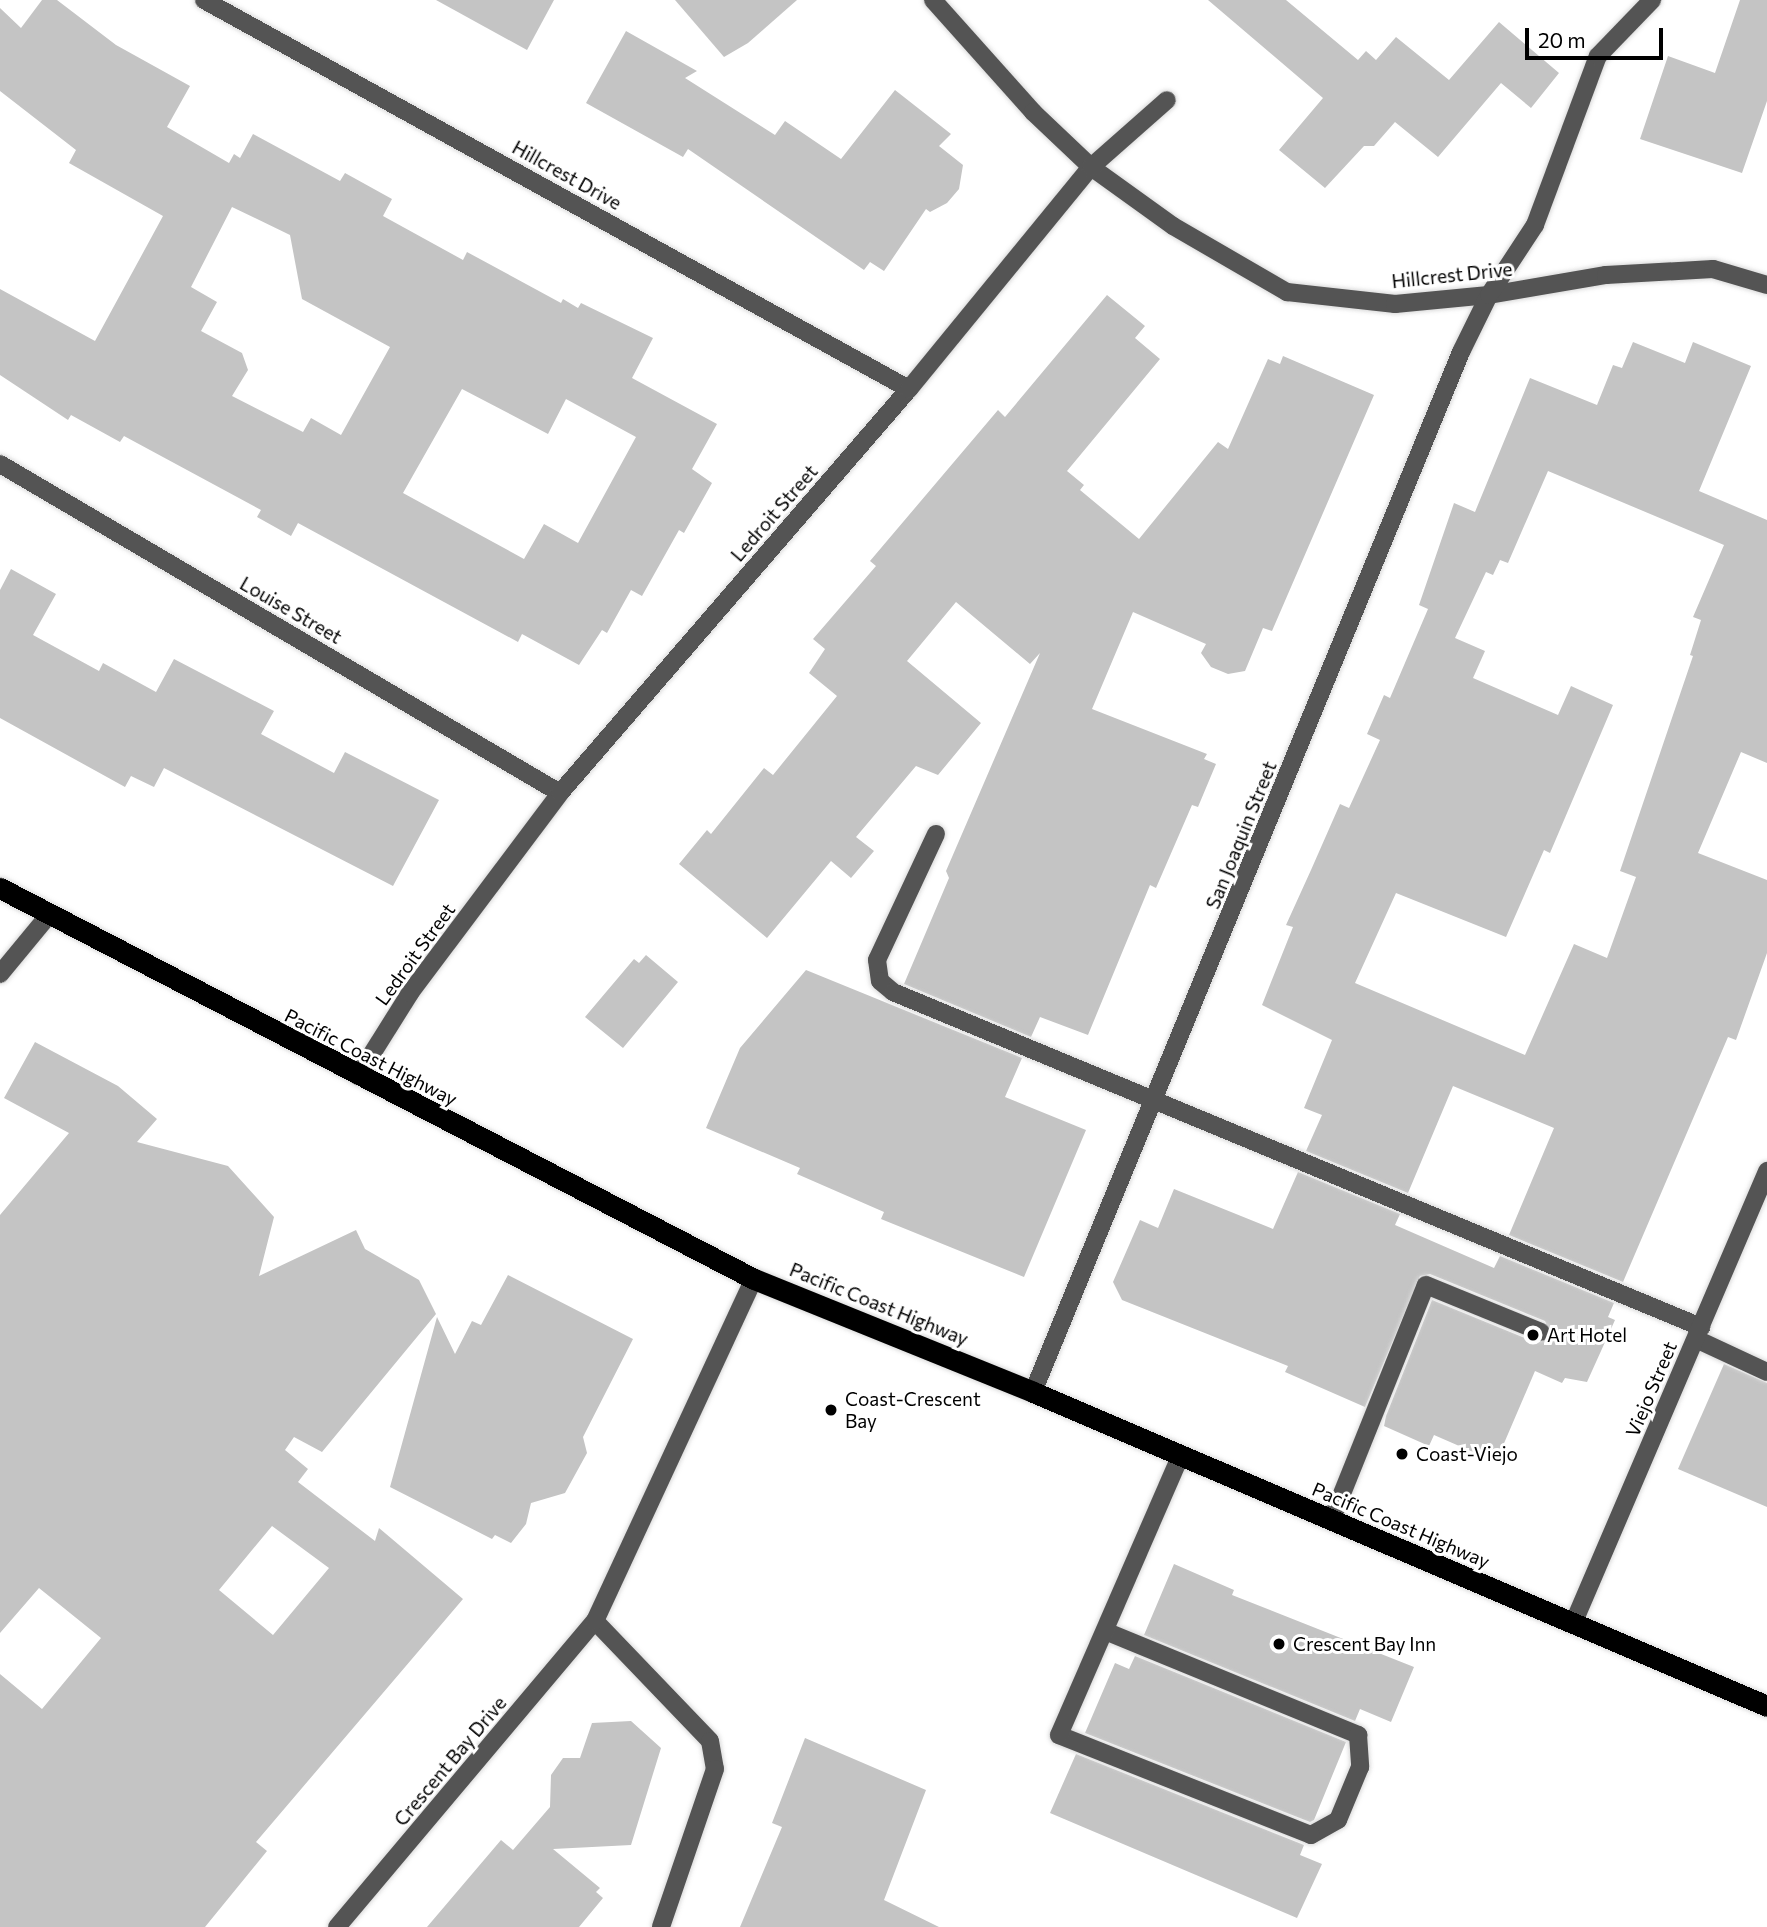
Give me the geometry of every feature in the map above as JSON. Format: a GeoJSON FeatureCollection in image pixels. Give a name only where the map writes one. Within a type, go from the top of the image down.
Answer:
{"type":"FeatureCollection","features":[{"type":"Feature","properties":{"kind":"highway","name":"Pacific Coast Highway"},"geometry":{"type":"LineString","coordinates":[[0,888],[48,916],[754,1279],[1033,1392],[1767,1706]]}},
{"type":"Feature","properties":{"kind":"street","name":"Hillcrest Drive"},"geometry":{"type":"LineString","coordinates":[[204,0],[909,388]]}},
{"type":"Feature","properties":{"kind":"street"},"geometry":{"type":"LineString","coordinates":[[933,0],[1033,112],[1091,167]]}},
{"type":"Feature","properties":{"kind":"street","name":"San Joaquin Street"},"geometry":{"type":"LineString","coordinates":[[1033,1392],[1461,352],[1489,295],[1535,225],[1598,57],[1652,0]]}},
{"type":"Feature","properties":{"kind":"street","name":"Ledroit Street"},"geometry":{"type":"LineString","coordinates":[[358,1076],[411,993],[560,793],[909,388],[1091,167],[1167,100]]}},
{"type":"Feature","properties":{"kind":"street","name":"Hillcrest Drive"},"geometry":{"type":"LineString","coordinates":[[1091,167],[1173,226],[1287,292],[1395,304],[1489,295],[1606,275],[1713,269],[1766,280]]}},
{"type":"Feature","properties":{"kind":"street","name":"Louise Street"},"geometry":{"type":"LineString","coordinates":[[0,464],[560,793]]}},
{"type":"Feature","properties":{"kind":"street"},"geometry":{"type":"LineString","coordinates":[[936,834],[877,960],[880,981],[893,992],[1699,1333],[1767,1371]]}},
{"type":"Feature","properties":{"kind":"street"},"geometry":{"type":"LineString","coordinates":[[0,974],[48,916]]}},
{"type":"Feature","properties":{"kind":"street","name":"Viejo Street"},"geometry":{"type":"LineString","coordinates":[[1573,1624],[1767,1171]]}},
{"type":"Feature","properties":{"kind":"street","name":"Crescent Bay Drive"},"geometry":{"type":"LineString","coordinates":[[337,1927],[595,1621],[754,1279]]}},
{"type":"Feature","properties":{"kind":"street"},"geometry":{"type":"LineString","coordinates":[[1331,1521],[1426,1286],[1541,1332]]}},
{"type":"Feature","properties":{"kind":"street"},"geometry":{"type":"LineString","coordinates":[[1105,1631],[1359,1735],[1360,1768],[1338,1821],[1311,1835],[1059,1735],[1181,1455]]}},
{"type":"Feature","properties":{"kind":"street"},"geometry":{"type":"LineString","coordinates":[[595,1621],[710,1741],[715,1769],[661,1927]]}},
{"type":"Feature","properties":{"kind":"building"},"geometry":{"type":"Polygon","coordinates":[[[42,0],[57,0],[116,45],[190,86],[167,127],[229,163],[234,154],[240,158],[253,134],[340,181],[345,173],[392,199],[383,216],[463,260],[467,252],[561,303],[563,299],[578,308],[581,303],[653,338],[632,378],[717,424],[692,469],[712,483],[684,533],[679,530],[642,596],[631,590],[607,633],[602,630],[579,665],[522,634],[518,642],[298,523],[291,536],[257,517],[261,510],[124,436],[120,442],[71,415],[68,420],[0,375],[0,289],[95,341],[163,216],[69,163],[76,150],[0,91],[0,8],[21,28],[42,0]],[[232,207],[191,287],[217,302],[201,331],[242,353],[248,370],[232,396],[303,432],[311,418],[341,435],[390,347],[302,299],[290,235],[232,207]],[[462,389],[403,493],[524,559],[544,524],[578,543],[636,437],[566,399],[548,434],[462,389]]]}},
{"type":"Feature","properties":{"kind":"building"},"geometry":{"type":"Polygon","coordinates":[[[436,0],[554,0],[527,50],[436,0]]]}},
{"type":"Feature","properties":{"kind":"building"},"geometry":{"type":"Polygon","coordinates":[[[675,0],[797,0],[748,43],[724,57],[675,0]]]}},
{"type":"Feature","properties":{"kind":"building"},"geometry":{"type":"Polygon","coordinates":[[[1208,0],[1286,0],[1358,60],[1366,51],[1376,60],[1396,37],[1449,80],[1499,22],[1559,73],[1531,108],[1501,83],[1438,157],[1395,122],[1374,146],[1364,146],[1325,188],[1279,150],[1323,98],[1208,0]]]}},
{"type":"Feature","properties":{"kind":"building"},"geometry":{"type":"Polygon","coordinates":[[[1740,0],[1767,0],[1767,101],[1742,173],[1640,139],[1668,56],[1715,73],[1740,0]]]}},
{"type":"Feature","properties":{"kind":"building"},"geometry":{"type":"Polygon","coordinates":[[[626,31],[697,71],[685,78],[775,135],[785,121],[841,159],[895,90],[951,134],[939,146],[963,165],[959,189],[947,203],[930,212],[926,209],[884,271],[870,262],[864,270],[688,149],[683,157],[586,103],[626,31]]]}},
{"type":"Feature","properties":{"kind":"building"},"geometry":{"type":"Polygon","coordinates":[[[1107,295],[1145,326],[1135,338],[1160,359],[1067,471],[1084,485],[1080,490],[1139,539],[1218,442],[1228,449],[1268,359],[1280,364],[1283,356],[1374,395],[1272,631],[1263,628],[1245,671],[1228,674],[1211,667],[1201,653],[1206,644],[1133,612],[1092,709],[1207,754],[1204,759],[1216,764],[1198,807],[1192,805],[1156,888],[1150,885],[1088,1035],[1040,1017],[1031,1037],[904,984],[949,878],[946,871],[1040,653],[1030,664],[956,602],[907,661],[981,723],[938,775],[916,766],[856,837],[874,851],[851,878],[831,861],[767,938],[679,864],[707,830],[711,834],[764,768],[773,775],[837,696],[809,673],[825,649],[813,639],[876,566],[870,561],[998,410],[1005,417],[1107,295]]]}},
{"type":"Feature","properties":{"kind":"building"},"geometry":{"type":"Polygon","coordinates":[[[1633,342],[1685,363],[1693,342],[1751,366],[1699,491],[1767,520],[1767,763],[1741,752],[1698,853],[1767,880],[1767,953],[1736,1040],[1728,1037],[1623,1282],[1509,1235],[1554,1128],[1453,1086],[1408,1193],[1306,1151],[1322,1115],[1304,1108],[1332,1040],[1262,1005],[1293,927],[1286,925],[1340,804],[1349,808],[1380,740],[1367,734],[1384,695],[1390,698],[1428,609],[1419,605],[1454,503],[1475,512],[1530,378],[1597,405],[1613,365],[1622,368],[1633,342]],[[1548,471],[1508,563],[1500,560],[1493,575],[1486,572],[1455,638],[1485,651],[1473,678],[1558,715],[1571,686],[1613,705],[1550,853],[1544,850],[1506,937],[1396,893],[1355,983],[1525,1055],[1574,944],[1607,958],[1636,877],[1620,871],[1693,656],[1690,655],[1701,620],[1693,617],[1724,545],[1548,471]]]}},
{"type":"Feature","properties":{"kind":"building"},"geometry":{"type":"Polygon","coordinates":[[[11,569],[56,594],[33,635],[99,671],[103,663],[156,692],[174,659],[274,711],[261,734],[334,773],[345,752],[439,800],[393,886],[164,768],[154,787],[131,776],[125,787],[0,718],[0,590],[11,569]]]}},
{"type":"Feature","properties":{"kind":"building"},"geometry":{"type":"Polygon","coordinates":[[[646,955],[678,982],[623,1048],[585,1017],[634,959],[639,963],[646,955]]]}},
{"type":"Feature","properties":{"kind":"building"},"geometry":{"type":"Polygon","coordinates":[[[806,970],[1022,1058],[1005,1097],[1086,1130],[1024,1277],[881,1219],[884,1212],[797,1174],[800,1168],[706,1128],[740,1048],[806,970]]]}},
{"type":"Feature","properties":{"kind":"building"},"geometry":{"type":"Polygon","coordinates":[[[35,1042],[118,1086],[157,1119],[137,1142],[228,1166],[274,1217],[259,1276],[356,1230],[365,1249],[419,1280],[436,1314],[322,1452],[294,1437],[285,1450],[308,1469],[298,1482],[375,1541],[379,1528],[463,1599],[256,1842],[267,1851],[205,1927],[0,1927],[0,1674],[42,1709],[101,1638],[39,1588],[0,1633],[0,1215],[69,1133],[4,1098],[35,1042]],[[272,1526],[219,1590],[273,1635],[329,1568],[272,1526]]]}},
{"type":"Feature","properties":{"kind":"building"},"geometry":{"type":"Polygon","coordinates":[[[1298,1172],[1400,1214],[1395,1225],[1494,1268],[1500,1256],[1614,1303],[1608,1317],[1615,1320],[1587,1382],[1565,1378],[1562,1383],[1535,1371],[1496,1462],[1434,1435],[1429,1446],[1384,1426],[1386,1416],[1432,1300],[1537,1343],[1552,1336],[1545,1321],[1430,1274],[1420,1276],[1365,1407],[1285,1372],[1288,1366],[1122,1300],[1113,1282],[1140,1220],[1158,1228],[1174,1189],[1273,1229],[1298,1172]]]}},
{"type":"Feature","properties":{"kind":"building"},"geometry":{"type":"Polygon","coordinates":[[[508,1275],[633,1339],[583,1437],[587,1453],[565,1493],[531,1503],[526,1524],[511,1543],[495,1535],[492,1539],[390,1487],[437,1317],[455,1354],[472,1321],[481,1325],[508,1275]]]}},
{"type":"Feature","properties":{"kind":"building"},"geometry":{"type":"Polygon","coordinates":[[[1724,1364],[1767,1383],[1767,1507],[1678,1469],[1724,1364]]]}},
{"type":"Feature","properties":{"kind":"building","name":"Crescent Bay Inn"},"geometry":{"type":"Polygon","coordinates":[[[1174,1564],[1234,1590],[1232,1595],[1414,1667],[1391,1722],[1360,1709],[1355,1721],[1144,1635],[1174,1564]]]}},
{"type":"Feature","properties":{"kind":"building"},"geometry":{"type":"Polygon","coordinates":[[[1135,1656],[1346,1742],[1314,1820],[1310,1822],[1085,1733],[1115,1663],[1129,1669],[1135,1656]]]}},
{"type":"Feature","properties":{"kind":"building"},"geometry":{"type":"Polygon","coordinates":[[[631,1721],[661,1748],[631,1845],[553,1849],[600,1888],[596,1892],[603,1898],[579,1927],[427,1927],[501,1840],[513,1850],[550,1807],[551,1775],[563,1758],[580,1758],[592,1723],[631,1721]]]}},
{"type":"Feature","properties":{"kind":"building"},"geometry":{"type":"Polygon","coordinates":[[[805,1738],[926,1790],[884,1900],[939,1927],[740,1927],[782,1827],[772,1823],[805,1738]]]}},
{"type":"Feature","properties":{"kind":"building"},"geometry":{"type":"Polygon","coordinates":[[[1076,1754],[1304,1845],[1300,1855],[1322,1864],[1297,1918],[1050,1813],[1076,1754]]]}},
{"type":"Feature","properties":{"kind":"place","name":"Art Hotel"},"geometry":{"type":"Point","coordinates":[1533,1335]}},
{"type":"Feature","properties":{"kind":"place","name":"Coast-Crescent Bay"},"geometry":{"type":"Point","coordinates":[831,1410]}},
{"type":"Feature","properties":{"kind":"place","name":"Coast-Viejo"},"geometry":{"type":"Point","coordinates":[1402,1454]}},
{"type":"Feature","properties":{"kind":"place","name":"Crescent Bay Inn"},"geometry":{"type":"Point","coordinates":[1279,1644]}}]}
